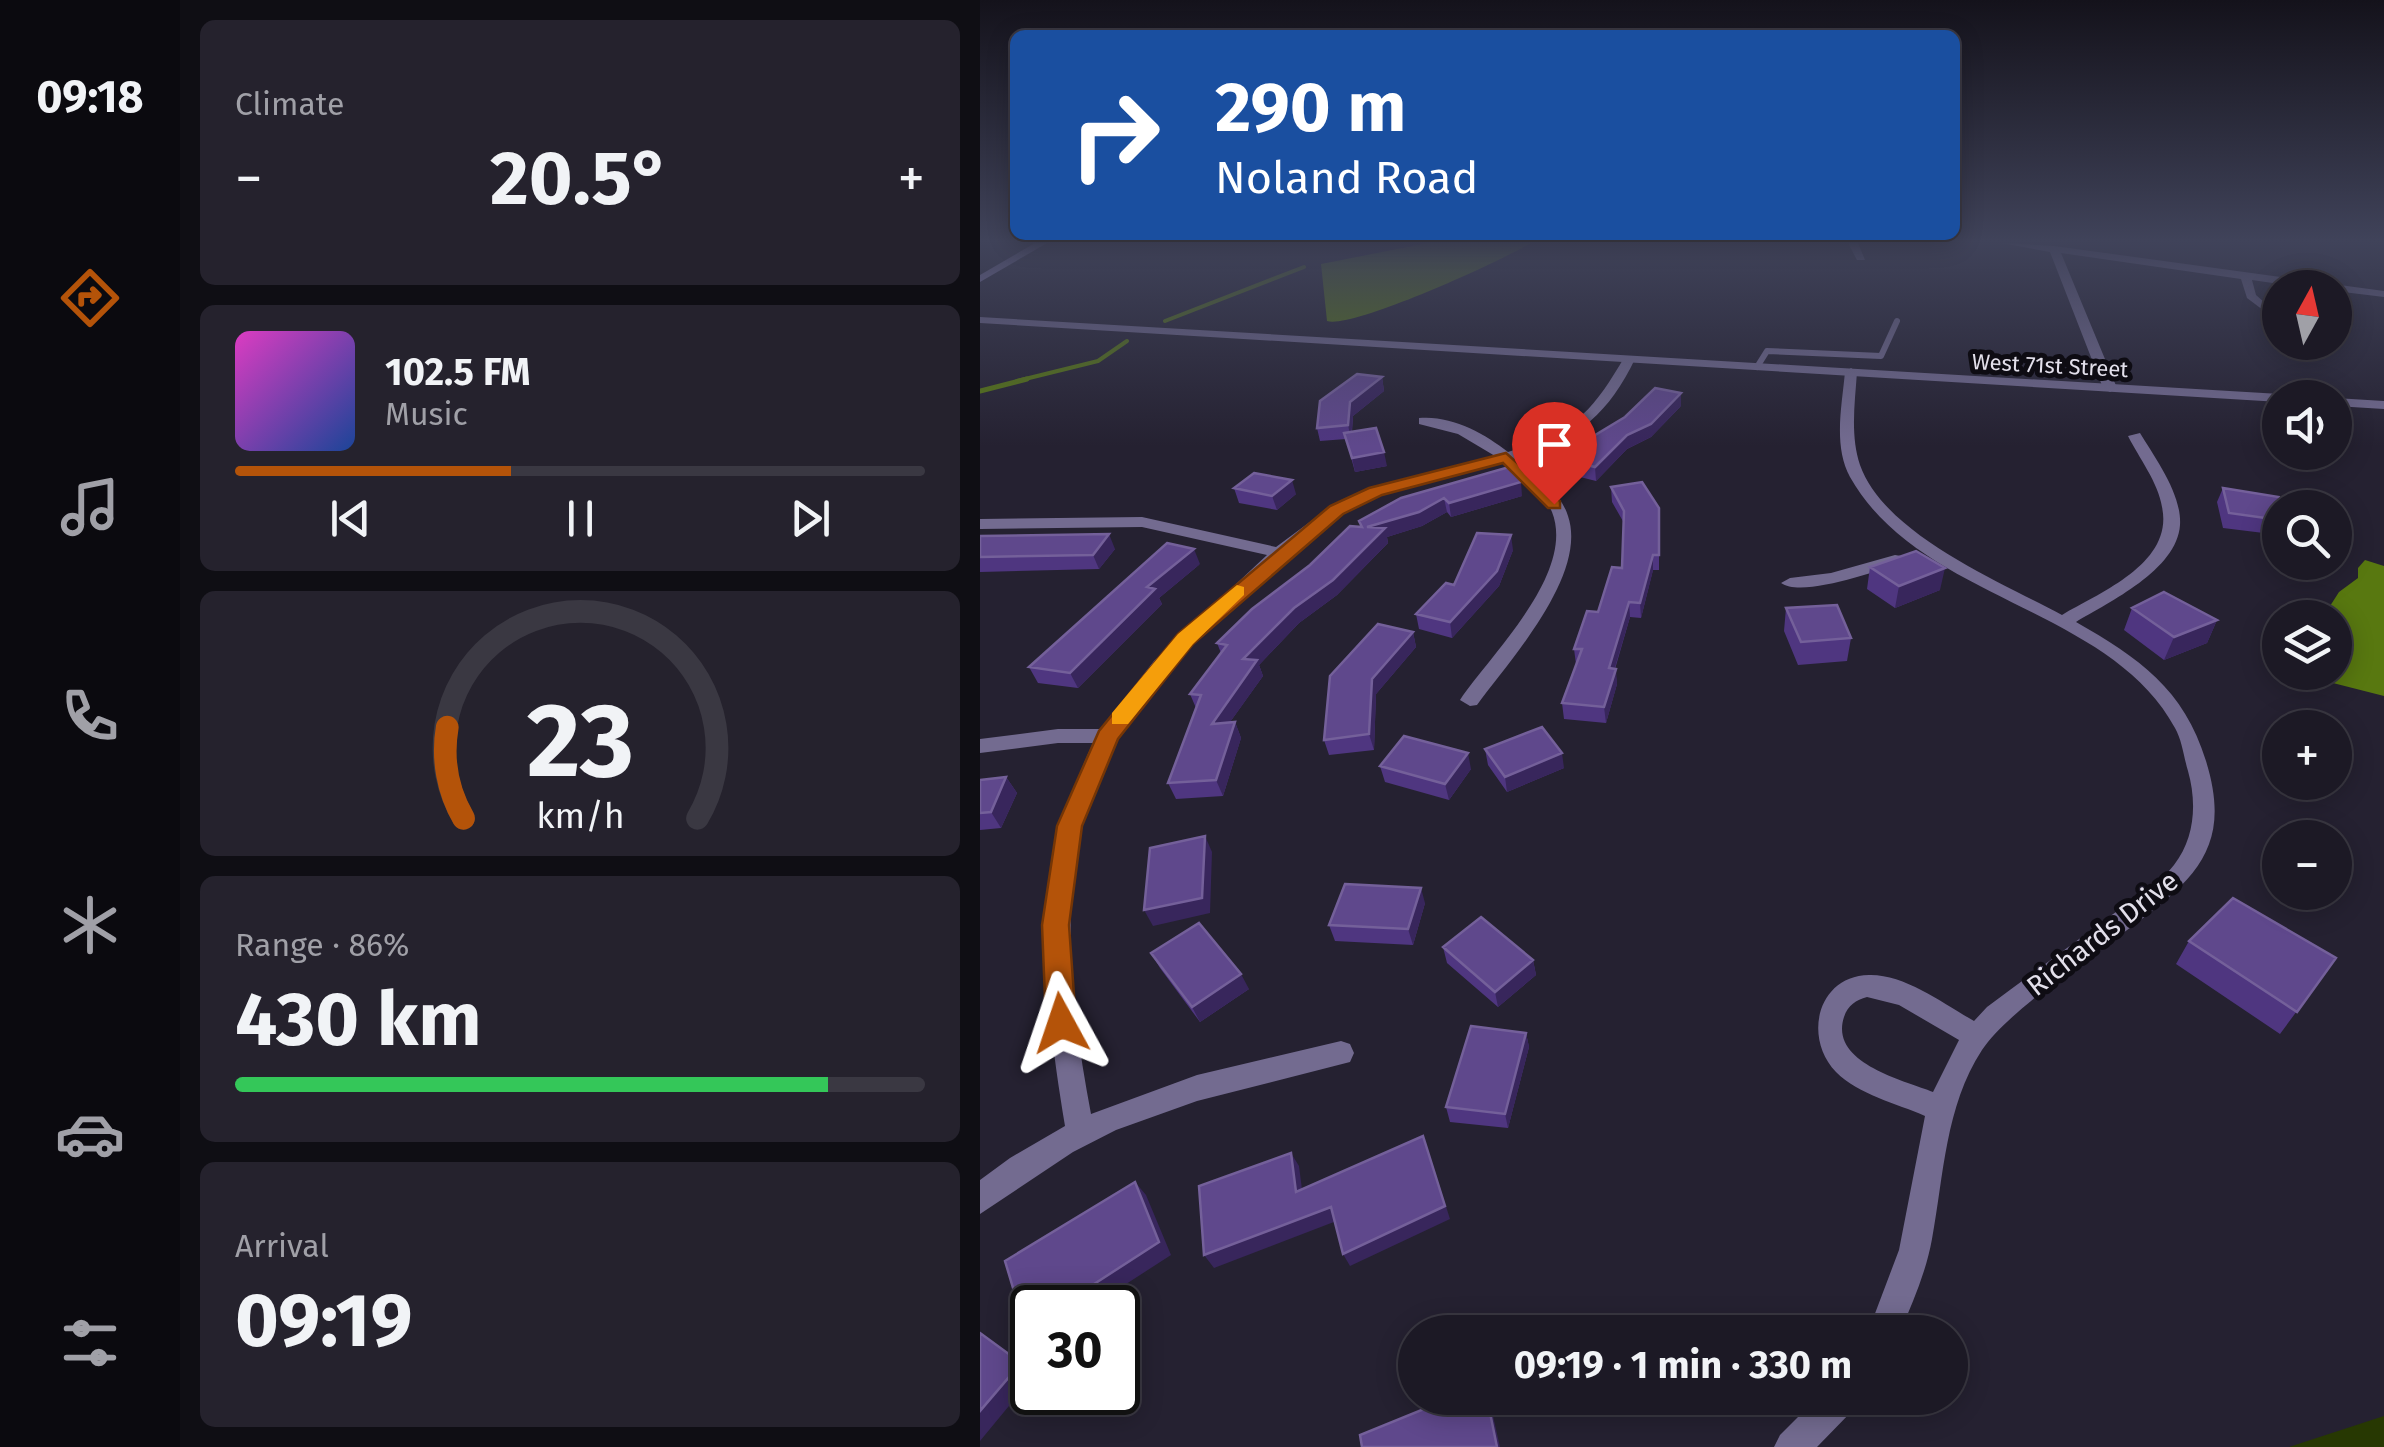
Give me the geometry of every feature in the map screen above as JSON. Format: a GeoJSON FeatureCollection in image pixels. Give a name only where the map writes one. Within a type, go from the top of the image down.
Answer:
{"type":"FeatureCollection","features":[{"type":"Feature","properties":{"kind":"street"},"geometry":{"type":"LineString","coordinates":[[2079,311],[2110,388]]}},
{"type":"Feature","properties":{"kind":"street","name":"West 71st Street"},"geometry":{"type":"LineString","coordinates":[[980,320],[2262,397]]}},
{"type":"Feature","properties":{"kind":"street"},"geometry":{"type":"LineString","coordinates":[[1080,1130],[1057,990],[1056,925],[1070,826],[1107,736],[1186,639],[1281,553],[1359,498],[1506,458],[1593,414],[1629,359]]}},
{"type":"Feature","properties":{"kind":"street","name":"Richards Drive"},"geometry":{"type":"LineString","coordinates":[[1851,372],[1847,440],[1851,460],[1880,509],[1926,547],[2062,623],[2138,671],[2172,710],[2202,775],[2201,839],[2176,880],[1975,1035],[1954,1067],[1939,1108],[1917,1237],[1904,1287],[1892,1315]]}},
{"type":"Feature","properties":{"kind":"street"},"geometry":{"type":"LineString","coordinates":[[2352,403],[2384,405]]}},
{"type":"Feature","properties":{"kind":"street"},"geometry":{"type":"LineString","coordinates":[[1424,421],[1472,432],[1506,458],[1562,516],[1564,545],[1554,578],[1470,700]]}},
{"type":"Feature","properties":{"kind":"street"},"geometry":{"type":"LineString","coordinates":[[2062,623],[2138,574],[2160,554],[2172,532],[2171,508],[2135,436]]}},
{"type":"Feature","properties":{"kind":"street"},"geometry":{"type":"LineString","coordinates":[[980,524],[1142,522],[1281,553]]}},
{"type":"Feature","properties":{"kind":"street"},"geometry":{"type":"LineString","coordinates":[[1790,582],[1832,578],[1926,547]]}},
{"type":"Feature","properties":{"kind":"street"},"geometry":{"type":"LineString","coordinates":[[980,746],[1058,736],[1107,736]]}},
{"type":"Feature","properties":{"kind":"street"},"geometry":{"type":"LineString","coordinates":[[1939,1108],[1846,1065],[1830,1042],[1826,1026],[1830,1011],[1850,992],[1866,985],[1884,988],[1975,1035]]}},
{"type":"Feature","properties":{"kind":"street"},"geometry":{"type":"LineString","coordinates":[[980,1199],[1080,1130],[1164,1098],[1342,1053]]}},
{"type":"Feature","properties":{"kind":"street"},"geometry":{"type":"LineString","coordinates":[[1792,1447],[1823,1415]]}},
{"type":"Feature","properties":{"kind":"lane"},"geometry":{"type":"LineString","coordinates":[[1756,367],[1760,355],[1772,351],[1881,356],[1896,321]]}},
{"type":"Feature","properties":{"kind":"shaded area"},"geometry":{"type":"Polygon","coordinates":[[[1326,311],[1379,311],[1342,321],[1327,321],[1326,311]]]}},
{"type":"Feature","properties":{"kind":"shaded area"},"geometry":{"type":"Polygon","coordinates":[[[2365,560],[2384,566],[2384,696],[2352,688],[2352,600],[2334,600],[2358,578],[2358,568],[2365,560]]]}},
{"type":"Feature","properties":{"kind":"shaded area"},"geometry":{"type":"Polygon","coordinates":[[[2384,1416],[2384,1447],[2289,1447],[2384,1416]]]}},
{"type":"Feature","properties":{"kind":"building"},"geometry":{"type":"Polygon","coordinates":[[[1357,374],[1382,377],[1350,402],[1348,425],[1317,428],[1320,401],[1357,374]]]}},
{"type":"Feature","properties":{"kind":"building"},"geometry":{"type":"Polygon","coordinates":[[[1655,388],[1681,393],[1651,424],[1627,435],[1595,467],[1567,460],[1587,440],[1625,417],[1655,388]]]}},
{"type":"Feature","properties":{"kind":"building"},"geometry":{"type":"Polygon","coordinates":[[[1376,428],[1384,452],[1352,458],[1344,433],[1376,428]]]}},
{"type":"Feature","properties":{"kind":"building"},"geometry":{"type":"Polygon","coordinates":[[[1516,465],[1521,482],[1449,503],[1444,498],[1419,512],[1367,527],[1385,528],[1243,659],[1257,660],[1212,724],[1235,722],[1216,780],[1168,783],[1201,695],[1190,694],[1227,645],[1217,643],[1252,609],[1310,565],[1350,526],[1362,527],[1359,521],[1401,498],[1516,465]]]}},
{"type":"Feature","properties":{"kind":"building"},"geometry":{"type":"Polygon","coordinates":[[[1254,473],[1292,480],[1272,496],[1234,488],[1254,473]]]}},
{"type":"Feature","properties":{"kind":"building"},"geometry":{"type":"Polygon","coordinates":[[[1642,482],[1659,508],[1659,555],[1653,555],[1640,603],[1629,602],[1609,668],[1616,669],[1604,707],[1562,703],[1582,649],[1574,649],[1587,611],[1598,612],[1612,567],[1622,568],[1624,511],[1611,487],[1642,482]]]}},
{"type":"Feature","properties":{"kind":"building"},"geometry":{"type":"Polygon","coordinates":[[[2223,488],[2262,494],[2262,518],[2229,513],[2223,488]]]}},
{"type":"Feature","properties":{"kind":"building"},"geometry":{"type":"Polygon","coordinates":[[[1477,533],[1511,535],[1497,571],[1450,622],[1416,614],[1446,583],[1454,585],[1477,533]]]}},
{"type":"Feature","properties":{"kind":"building"},"geometry":{"type":"Polygon","coordinates":[[[1109,534],[1093,555],[980,557],[980,536],[1109,534]]]}},
{"type":"Feature","properties":{"kind":"building"},"geometry":{"type":"Polygon","coordinates":[[[1167,543],[1194,549],[1147,587],[1155,589],[1070,673],[1029,667],[1167,543]]]}},
{"type":"Feature","properties":{"kind":"building"},"geometry":{"type":"Polygon","coordinates":[[[1916,551],[1945,568],[1899,586],[1870,567],[1916,551]]]}},
{"type":"Feature","properties":{"kind":"building"},"geometry":{"type":"Polygon","coordinates":[[[2164,592],[2217,620],[2174,637],[2132,608],[2164,592]]]}},
{"type":"Feature","properties":{"kind":"building"},"geometry":{"type":"Polygon","coordinates":[[[1837,605],[1851,638],[1801,642],[1786,608],[1837,605]]]}},
{"type":"Feature","properties":{"kind":"building"},"geometry":{"type":"Polygon","coordinates":[[[1378,624],[1413,632],[1372,679],[1369,734],[1324,740],[1330,676],[1378,624]]]}},
{"type":"Feature","properties":{"kind":"building"},"geometry":{"type":"Polygon","coordinates":[[[1542,727],[1562,753],[1505,777],[1485,749],[1542,727]]]}},
{"type":"Feature","properties":{"kind":"building"},"geometry":{"type":"Polygon","coordinates":[[[1404,736],[1468,753],[1445,784],[1380,766],[1404,736]]]}},
{"type":"Feature","properties":{"kind":"building"},"geometry":{"type":"Polygon","coordinates":[[[1006,777],[991,812],[980,813],[980,780],[1006,777]]]}},
{"type":"Feature","properties":{"kind":"building"},"geometry":{"type":"Polygon","coordinates":[[[1205,836],[1202,898],[1144,910],[1150,848],[1205,836]]]}},
{"type":"Feature","properties":{"kind":"building"},"geometry":{"type":"Polygon","coordinates":[[[1345,884],[1421,888],[1408,929],[1329,925],[1345,884]]]}},
{"type":"Feature","properties":{"kind":"building"},"geometry":{"type":"Polygon","coordinates":[[[2233,898],[2336,958],[2297,1012],[2189,941],[2233,898]]]}},
{"type":"Feature","properties":{"kind":"building"},"geometry":{"type":"Polygon","coordinates":[[[1481,917],[1533,960],[1495,992],[1443,947],[1481,917]]]}},
{"type":"Feature","properties":{"kind":"building"},"geometry":{"type":"Polygon","coordinates":[[[1199,923],[1241,974],[1192,1007],[1151,953],[1199,923]]]}},
{"type":"Feature","properties":{"kind":"building"},"geometry":{"type":"Polygon","coordinates":[[[1471,1026],[1526,1033],[1505,1114],[1446,1107],[1471,1026]]]}},
{"type":"Feature","properties":{"kind":"building"},"geometry":{"type":"Polygon","coordinates":[[[1423,1136],[1445,1206],[1343,1254],[1331,1207],[1204,1255],[1199,1186],[1291,1153],[1296,1192],[1423,1136]]]}},
{"type":"Feature","properties":{"kind":"building"},"geometry":{"type":"Polygon","coordinates":[[[1135,1182],[1159,1242],[1093,1285],[1012,1285],[1005,1261],[1135,1182]]]}},
{"type":"Feature","properties":{"kind":"building"},"geometry":{"type":"Polygon","coordinates":[[[980,1333],[1010,1355],[1010,1376],[980,1411],[980,1333]]]}},
{"type":"Feature","properties":{"kind":"building"},"geometry":{"type":"Polygon","coordinates":[[[1409,1415],[1490,1415],[1497,1447],[1362,1447],[1360,1435],[1409,1415]]]}},
{"type":"Feature","properties":{"kind":"waterway"},"geometry":{"type":"LineString","coordinates":[[1165,321],[1192,311]]}},
{"type":"Feature","properties":{"kind":"waterway"},"geometry":{"type":"LineString","coordinates":[[1017,381],[1098,361],[1127,341]]}},
{"type":"Feature","properties":{"kind":"waterway"},"geometry":{"type":"LineString","coordinates":[[980,391],[1027,379]]}},
{"type":"Feature","properties":{"kind":"slow traffic"},"geometry":{"type":"LineString","coordinates":[[1120,719],[1186,639],[1237,591]]}},
{"type":"Feature","properties":{"kind":"route"},"geometry":{"type":"LineString","coordinates":[[1061,1023],[1056,925],[1070,826],[1107,736],[1186,639],[1305,533],[1359,498],[1506,458],[1554,504]]}}]}
